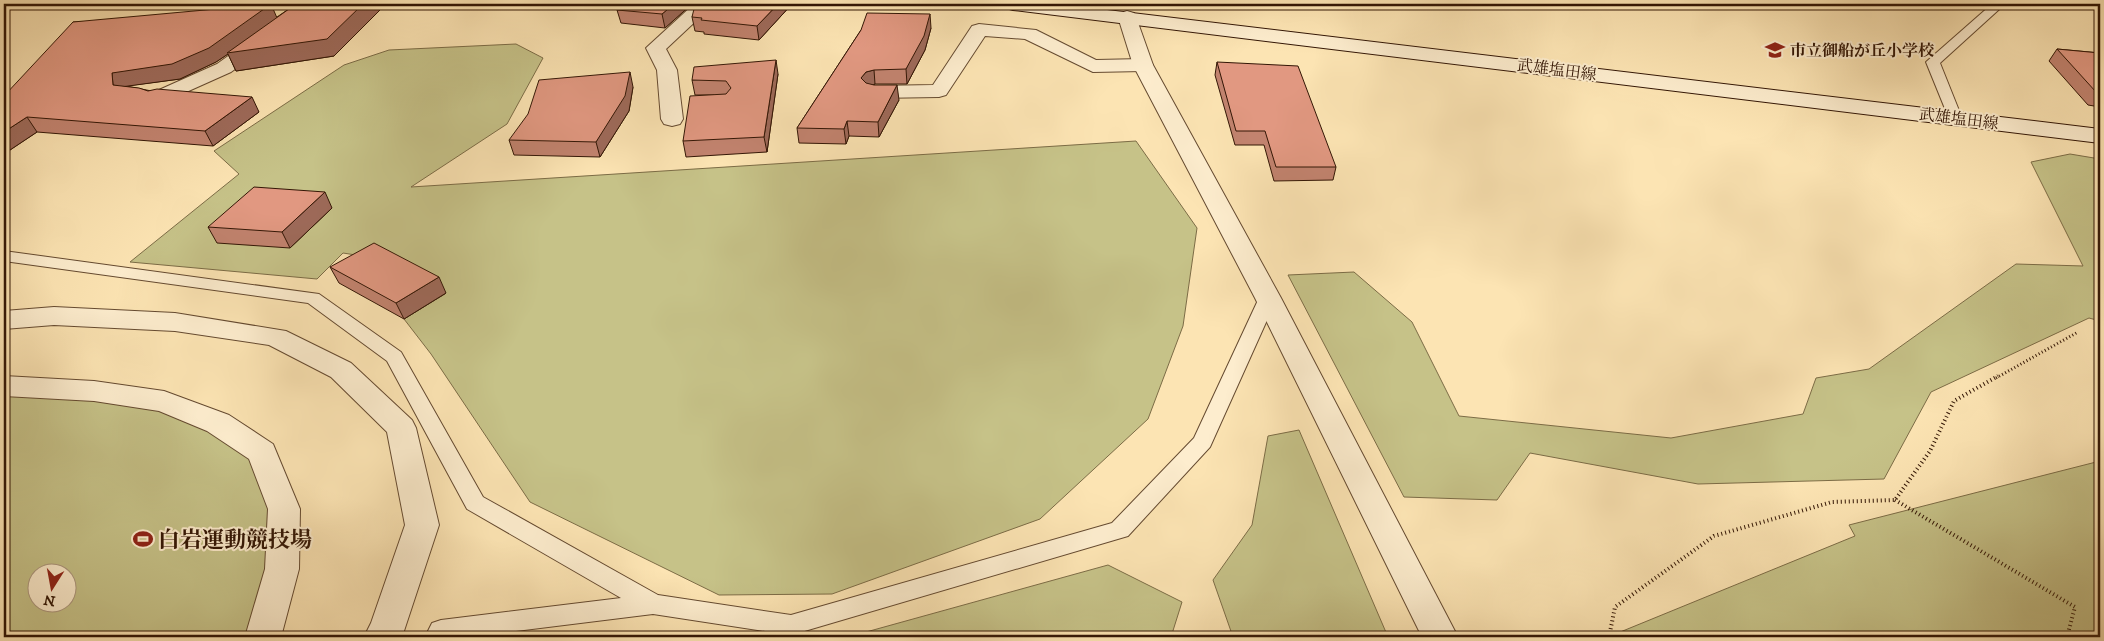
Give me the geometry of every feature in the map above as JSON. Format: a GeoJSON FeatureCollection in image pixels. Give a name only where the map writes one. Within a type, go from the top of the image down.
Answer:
{"type":"FeatureCollection","features":[{"type":"Feature","properties":{"kind":"street"},"geometry":{"type":"LineString","coordinates":[[676,109],[667,70],[656,48],[705,4]]}},
{"type":"Feature","properties":{"kind":"street","name":"武雄塩田線"},"geometry":{"type":"LineString","coordinates":[[1013,4],[2100,136]]}},
{"type":"Feature","properties":{"kind":"street"},"geometry":{"type":"LineString","coordinates":[[1127,17],[1143,65],[1268,298],[1440,637]]}},
{"type":"Feature","properties":{"kind":"street"},"geometry":{"type":"LineString","coordinates":[[156,98],[224,68],[280,28]]}},
{"type":"Feature","properties":{"kind":"street"},"geometry":{"type":"LineString","coordinates":[[876,92],[939,91],[979,30],[1028,34],[1094,66],[1143,65]]}},
{"type":"Feature","properties":{"kind":"street"},"geometry":{"type":"LineString","coordinates":[[4,320],[54,316],[175,322],[276,338],[341,370],[401,428],[422,525],[387,630],[382,637]]}},
{"type":"Feature","properties":{"kind":"street"},"geometry":{"type":"LineString","coordinates":[[4,386],[94,391],[164,401],[218,423],[262,452],[284,509],[282,569],[263,637]]}},
{"type":"Feature","properties":{"kind":"lane"},"geometry":{"type":"LineString","coordinates":[[1955,118],[1933,62],[1999,4]]}},
{"type":"Feature","properties":{"kind":"lane"},"geometry":{"type":"LineString","coordinates":[[4,256],[313,298],[394,357],[475,503],[653,604]]}},
{"type":"Feature","properties":{"kind":"lane"},"geometry":{"type":"LineString","coordinates":[[437,637],[441,630],[653,604],[791,625],[1120,530],[1203,442],[1268,298]]}},
{"type":"Feature","properties":{"kind":"path"},"geometry":{"type":"LineString","coordinates":[[1895,500],[1930,451],[1954,401],[2078,332]]}},
{"type":"Feature","properties":{"kind":"path"},"geometry":{"type":"LineString","coordinates":[[1609,637],[1615,607],[1714,536],[1832,502],[1895,500],[2075,607],[2067,637]]}},
{"type":"Feature","properties":{"kind":"shaded area"},"geometry":{"type":"Polygon","coordinates":[[[516,44],[543,58],[507,124],[411,187],[1136,141],[1197,228],[1183,326],[1148,419],[1040,519],[832,594],[719,595],[530,502],[431,354],[404,319],[445,294],[381,259],[343,253],[317,279],[130,262],[239,174],[214,151],[344,65],[389,50],[516,44]]]}},
{"type":"Feature","properties":{"kind":"shaded area"},"geometry":{"type":"Polygon","coordinates":[[[2070,154],[2100,159],[2100,321],[2089,318],[1931,392],[1884,479],[1698,484],[1530,453],[1497,500],[1404,497],[1288,275],[1354,272],[1412,322],[1459,416],[1671,438],[1803,414],[1816,378],[1869,369],[2016,264],[2083,266],[2031,162],[2070,154]]]}},
{"type":"Feature","properties":{"kind":"shaded area","name":"白岩運動競技場"},"geometry":{"type":"Polygon","coordinates":[[[4,386],[164,401],[262,452],[282,569],[263,637],[4,637],[4,386]]]}},
{"type":"Feature","properties":{"kind":"shaded area"},"geometry":{"type":"Polygon","coordinates":[[[1299,430],[1388,637],[1233,637],[1213,580],[1252,525],[1268,436],[1299,430]]]}},
{"type":"Feature","properties":{"kind":"shaded area"},"geometry":{"type":"Polygon","coordinates":[[[2100,461],[2100,637],[1608,637],[1855,536],[1849,525],[2100,461]]]}},
{"type":"Feature","properties":{"kind":"shaded area"},"geometry":{"type":"Polygon","coordinates":[[[1108,565],[1182,602],[1171,637],[848,637],[1108,565]]]}},
{"type":"Feature","properties":{"kind":"building"},"geometry":{"type":"Polygon","coordinates":[[[271,4],[209,48],[172,64],[112,73],[113,85],[148,91],[157,89],[252,97],[205,131],[27,117],[4,132],[4,96],[73,22],[271,4]]]}},
{"type":"Feature","properties":{"kind":"building"},"geometry":{"type":"Polygon","coordinates":[[[296,4],[363,4],[327,39],[227,53],[296,4]]]}},
{"type":"Feature","properties":{"kind":"building"},"geometry":{"type":"Polygon","coordinates":[[[624,4],[674,4],[662,14],[617,10],[624,4]]]}},
{"type":"Feature","properties":{"kind":"building"},"geometry":{"type":"Polygon","coordinates":[[[699,4],[778,4],[757,26],[701,20],[702,18],[692,17],[694,9],[699,4]]]}},
{"type":"Feature","properties":{"kind":"building"},"geometry":{"type":"Polygon","coordinates":[[[867,13],[930,14],[924,36],[906,69],[874,70],[866,72],[861,78],[866,83],[874,85],[897,85],[878,122],[847,121],[844,129],[797,128],[861,30],[867,13]]]}},
{"type":"Feature","properties":{"kind":"building"},"geometry":{"type":"Polygon","coordinates":[[[2057,49],[2100,53],[2100,93],[2096,92],[2057,49]]]}},
{"type":"Feature","properties":{"kind":"building"},"geometry":{"type":"Polygon","coordinates":[[[776,60],[764,137],[683,141],[690,96],[726,94],[731,88],[726,81],[692,80],[694,67],[776,60]]]}},
{"type":"Feature","properties":{"kind":"building"},"geometry":{"type":"Polygon","coordinates":[[[1217,62],[1298,66],[1336,167],[1276,167],[1265,131],[1236,131],[1217,62]]]}},
{"type":"Feature","properties":{"kind":"building"},"geometry":{"type":"Polygon","coordinates":[[[630,72],[625,96],[596,142],[509,140],[528,114],[539,80],[630,72]]]}},
{"type":"Feature","properties":{"kind":"building"},"geometry":{"type":"Polygon","coordinates":[[[254,187],[325,192],[282,232],[208,227],[254,187]]]}},
{"type":"Feature","properties":{"kind":"building"},"geometry":{"type":"Polygon","coordinates":[[[374,243],[439,277],[396,303],[330,267],[374,243]]]}},
{"type":"Feature","properties":{"kind":"place","name":"市立御船が丘小学校"},"geometry":{"type":"Point","coordinates":[1775,50]}},
{"type":"Feature","properties":{"kind":"place","name":"白岩運動競技場"},"geometry":{"type":"Point","coordinates":[143,539]}}]}
